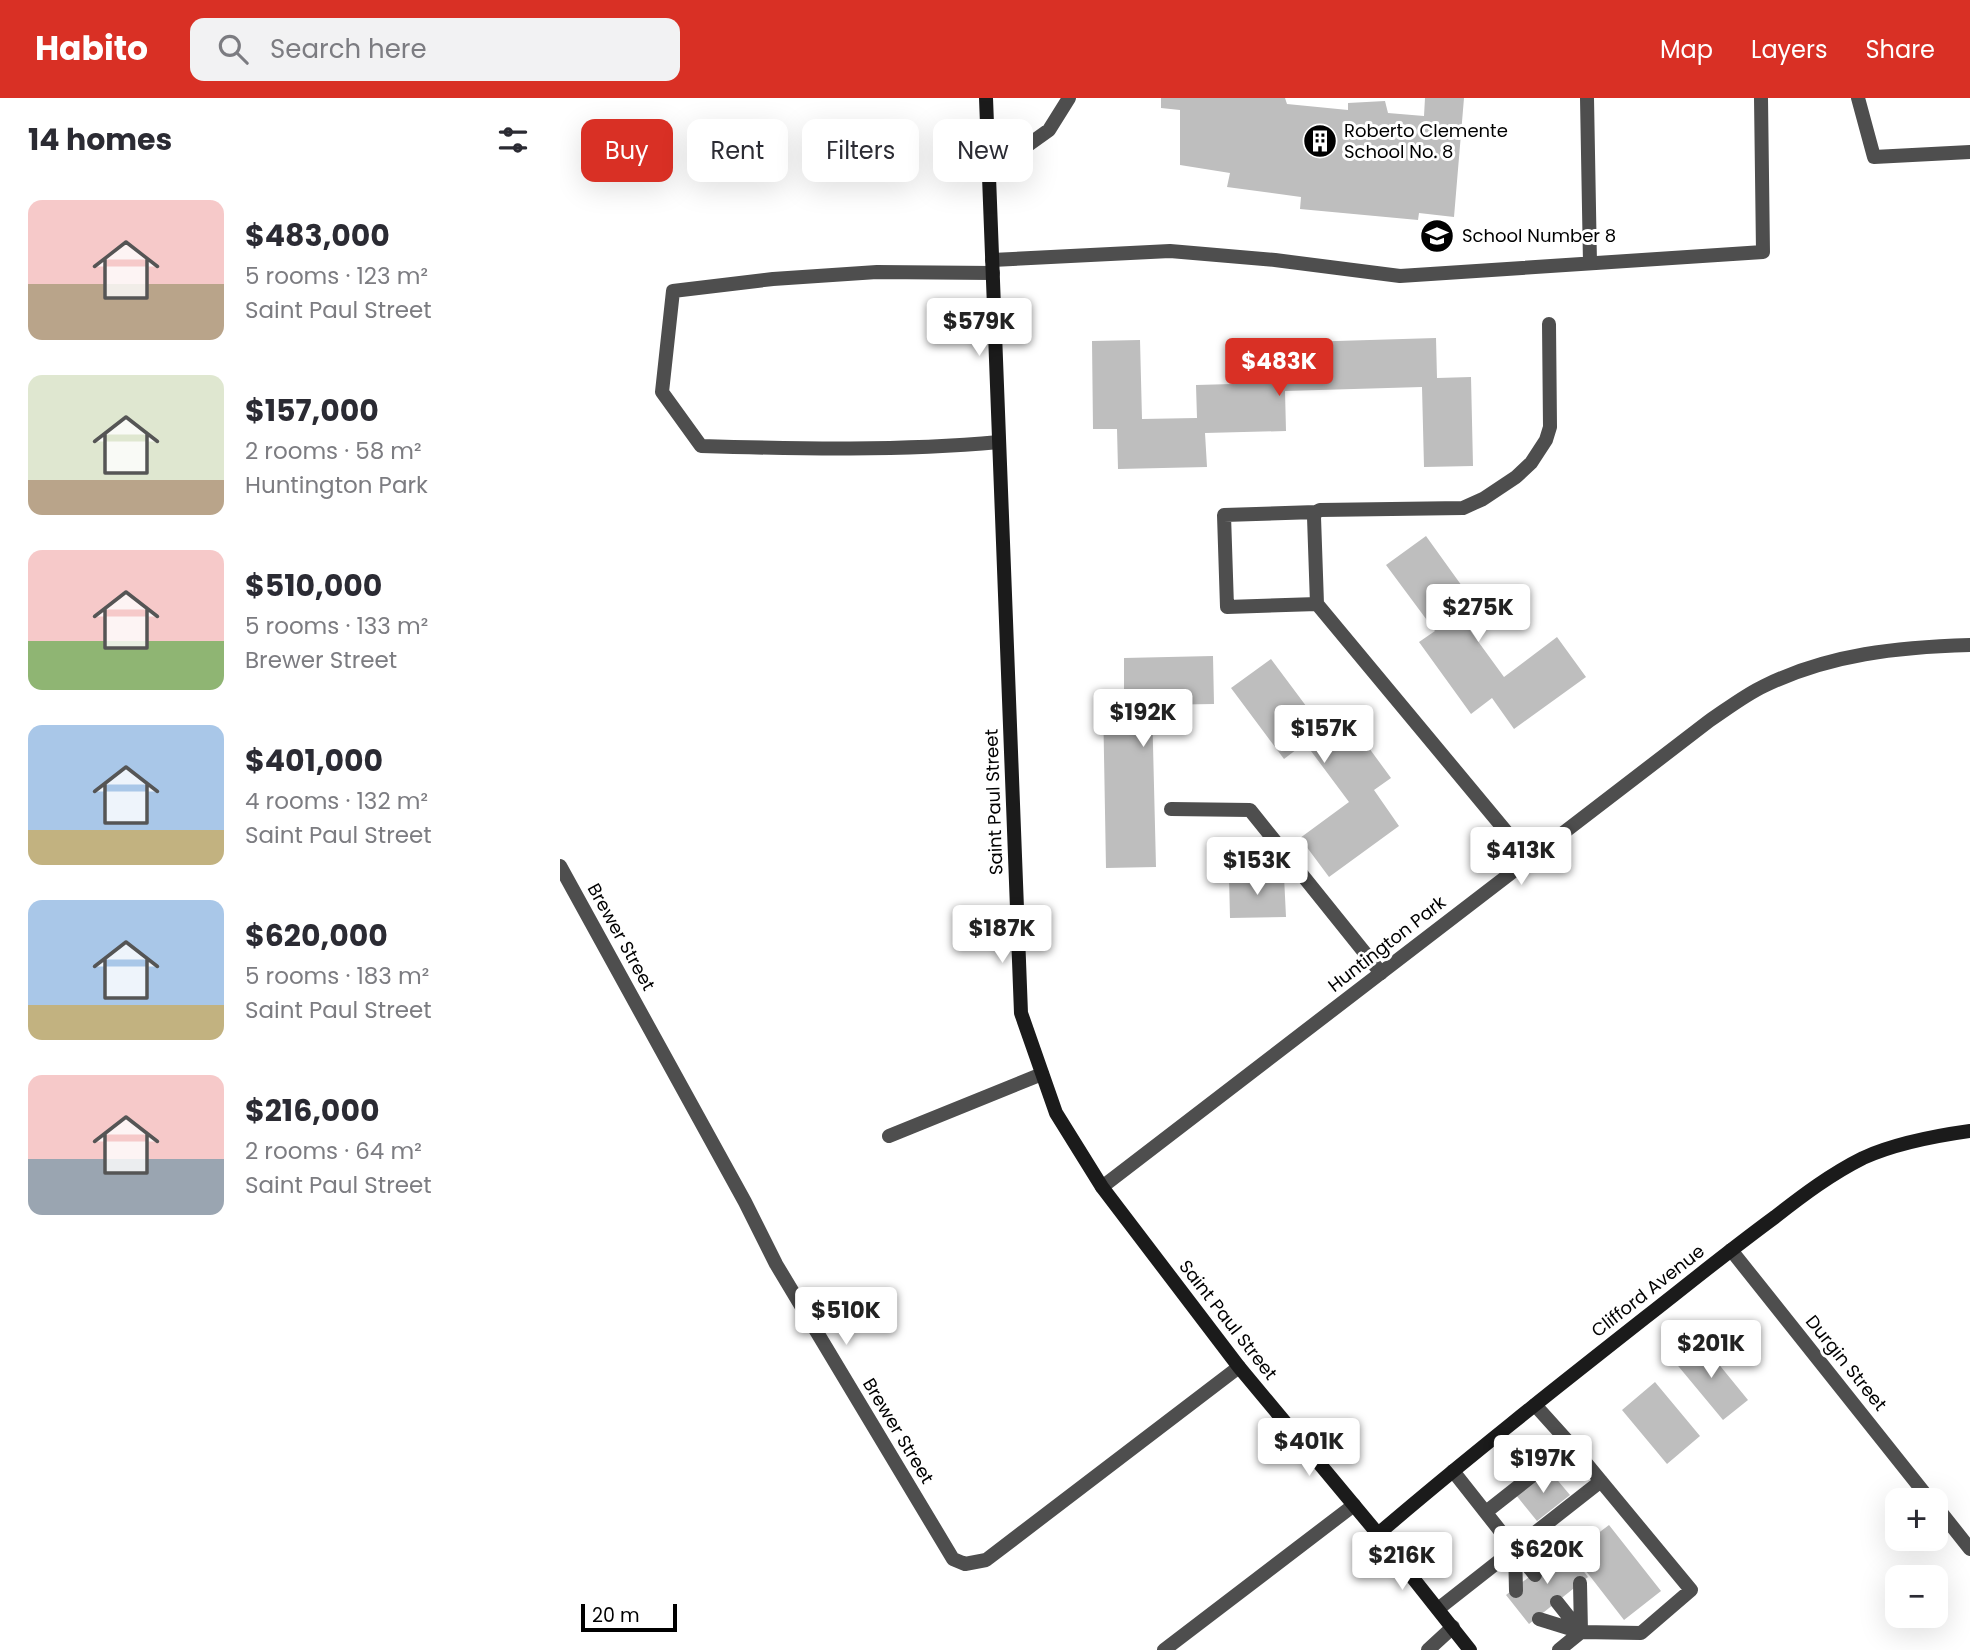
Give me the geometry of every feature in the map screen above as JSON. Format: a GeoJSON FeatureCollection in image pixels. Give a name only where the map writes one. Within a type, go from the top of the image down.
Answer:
{"type":"FeatureCollection","features":[{"type":"Feature","properties":{"kind":"main road","name":"Saint Paul Street"},"geometry":{"type":"LineString","coordinates":[[986,98],[987,119]]}},
{"type":"Feature","properties":{"kind":"main road","name":"Saint Paul Street"},"geometry":{"type":"LineString","coordinates":[[989,182],[1021,1013],[1056,1113],[1102,1187],[1239,1367],[1470,1650]]}},
{"type":"Feature","properties":{"kind":"main road","name":"Clifford Avenue"},"geometry":{"type":"LineString","coordinates":[[1378,1534],[1452,1471],[1818,1184],[1864,1158],[1935,1136],[1970,1131]]}},
{"type":"Feature","properties":{"kind":"street"},"geometry":{"type":"LineString","coordinates":[[1033,141],[1049,130],[1069,98]]}},
{"type":"Feature","properties":{"kind":"street"},"geometry":{"type":"LineString","coordinates":[[1587,98],[1590,263]]}},
{"type":"Feature","properties":{"kind":"street"},"geometry":{"type":"LineString","coordinates":[[999,442],[938,448],[868,449],[701,446],[663,392],[673,291],[773,279],[993,266],[1170,251],[1275,260],[1400,276],[1763,252],[1760,98]]}},
{"type":"Feature","properties":{"kind":"street"},"geometry":{"type":"LineString","coordinates":[[1858,98],[1874,157],[1970,152]]}},
{"type":"Feature","properties":{"kind":"street"},"geometry":{"type":"LineString","coordinates":[[1317,604],[1227,607],[1224,515],[1320,510],[1463,508],[1483,499],[1516,477],[1540,451],[1550,427],[1549,324]]}},
{"type":"Feature","properties":{"kind":"street"},"geometry":{"type":"LineString","coordinates":[[1316,512],[1317,604],[1529,859]]}},
{"type":"Feature","properties":{"kind":"street","name":"Huntington Park"},"geometry":{"type":"LineString","coordinates":[[1102,1187],[1709,721],[1762,687],[1812,666],[1868,652],[1970,645]]}},
{"type":"Feature","properties":{"kind":"street"},"geometry":{"type":"LineString","coordinates":[[1171,809],[1250,810],[1381,973]]}},
{"type":"Feature","properties":{"kind":"street","name":"Brewer Street"},"geometry":{"type":"LineString","coordinates":[[560,866],[745,1202],[776,1264],[953,1559],[965,1564],[986,1560],[1239,1367]]}},
{"type":"Feature","properties":{"kind":"street"},"geometry":{"type":"LineString","coordinates":[[888,1136],[1042,1074]]}},
{"type":"Feature","properties":{"kind":"street","name":"Durgin Street"},"geometry":{"type":"LineString","coordinates":[[1731,1250],[1920,1488]]}},
{"type":"Feature","properties":{"kind":"street"},"geometry":{"type":"LineString","coordinates":[[1535,1405],[1691,1590],[1641,1633],[1581,1632],[1539,1619]]}},
{"type":"Feature","properties":{"kind":"street"},"geometry":{"type":"LineString","coordinates":[[1486,1512],[1571,1445]]}},
{"type":"Feature","properties":{"kind":"street"},"geometry":{"type":"LineString","coordinates":[[1452,1471],[1535,1575]]}},
{"type":"Feature","properties":{"kind":"street"},"geometry":{"type":"LineString","coordinates":[[1438,1609],[1601,1481]]}},
{"type":"Feature","properties":{"kind":"street"},"geometry":{"type":"LineString","coordinates":[[1164,1650],[1354,1505]]}},
{"type":"Feature","properties":{"kind":"street"},"geometry":{"type":"LineString","coordinates":[[1948,1521],[1970,1549]]}},
{"type":"Feature","properties":{"kind":"street"},"geometry":{"type":"LineString","coordinates":[[1515,1548],[1560,1556]]}},
{"type":"Feature","properties":{"kind":"street"},"geometry":{"type":"LineString","coordinates":[[1515,1548],[1516,1591]]}},
{"type":"Feature","properties":{"kind":"street"},"geometry":{"type":"LineString","coordinates":[[1580,1583],[1581,1632]]}},
{"type":"Feature","properties":{"kind":"street"},"geometry":{"type":"LineString","coordinates":[[1557,1602],[1581,1632]]}},
{"type":"Feature","properties":{"kind":"street"},"geometry":{"type":"LineString","coordinates":[[1428,1650],[1453,1627]]}},
{"type":"Feature","properties":{"kind":"street"},"geometry":{"type":"LineString","coordinates":[[1559,1650],[1581,1632]]}},
{"type":"Feature","properties":{"kind":"building","name":"Roberto Clemente School No. 8"},"geometry":{"type":"Polygon","coordinates":[[[1161,98],[1285,98],[1287,104],[1348,110],[1348,103],[1385,101],[1388,113],[1424,116],[1425,98],[1464,98],[1454,217],[1419,213],[1418,220],[1300,209],[1301,197],[1227,187],[1230,173],[1180,165],[1180,110],[1161,108],[1161,98]]]}},
{"type":"Feature","properties":{"kind":"building"},"geometry":{"type":"Polygon","coordinates":[[[1436,338],[1437,378],[1471,377],[1473,466],[1424,467],[1422,387],[1285,391],[1286,431],[1205,433],[1207,467],[1118,469],[1117,429],[1093,429],[1092,341],[1140,340],[1142,419],[1197,418],[1196,385],[1269,383],[1268,343],[1436,338]]]}},
{"type":"Feature","properties":{"kind":"building"},"geometry":{"type":"Polygon","coordinates":[[[1426,536],[1477,607],[1461,618],[1504,677],[1557,637],[1586,677],[1514,729],[1492,698],[1471,714],[1419,642],[1435,631],[1386,565],[1426,536]]]}},
{"type":"Feature","properties":{"kind":"building"},"geometry":{"type":"Polygon","coordinates":[[[1213,656],[1214,704],[1152,705],[1156,867],[1106,868],[1103,699],[1124,699],[1124,658],[1213,656]]]}},
{"type":"Feature","properties":{"kind":"building"},"geometry":{"type":"Polygon","coordinates":[[[1271,659],[1318,722],[1339,707],[1391,778],[1374,790],[1399,826],[1329,877],[1300,838],[1349,802],[1305,743],[1284,759],[1231,688],[1271,659]]]}},
{"type":"Feature","properties":{"kind":"building"},"geometry":{"type":"Polygon","coordinates":[[[1284,876],[1286,917],[1230,918],[1229,877],[1284,876]]]}},
{"type":"Feature","properties":{"kind":"building"},"geometry":{"type":"Polygon","coordinates":[[[1699,1340],[1748,1400],[1723,1420],[1674,1361],[1699,1340]]]}},
{"type":"Feature","properties":{"kind":"building"},"geometry":{"type":"Polygon","coordinates":[[[1655,1382],[1700,1436],[1667,1464],[1622,1410],[1655,1382]]]}},
{"type":"Feature","properties":{"kind":"building"},"geometry":{"type":"Polygon","coordinates":[[[1548,1469],[1570,1495],[1537,1521],[1516,1495],[1548,1469]]]}},
{"type":"Feature","properties":{"kind":"building"},"geometry":{"type":"Polygon","coordinates":[[[1609,1525],[1661,1591],[1624,1620],[1572,1553],[1609,1525]]]}},
{"type":"Feature","properties":{"kind":"building"},"geometry":{"type":"Polygon","coordinates":[[[1566,1548],[1588,1577],[1529,1624],[1506,1595],[1566,1548]]]}},
{"type":"Feature","properties":{"kind":"place","name":"Roberto Clemente School No. 8"},"geometry":{"type":"Point","coordinates":[1320,141]}},
{"type":"Feature","properties":{"kind":"place","name":"School Number 8"},"geometry":{"type":"Point","coordinates":[1437,236]}}]}
